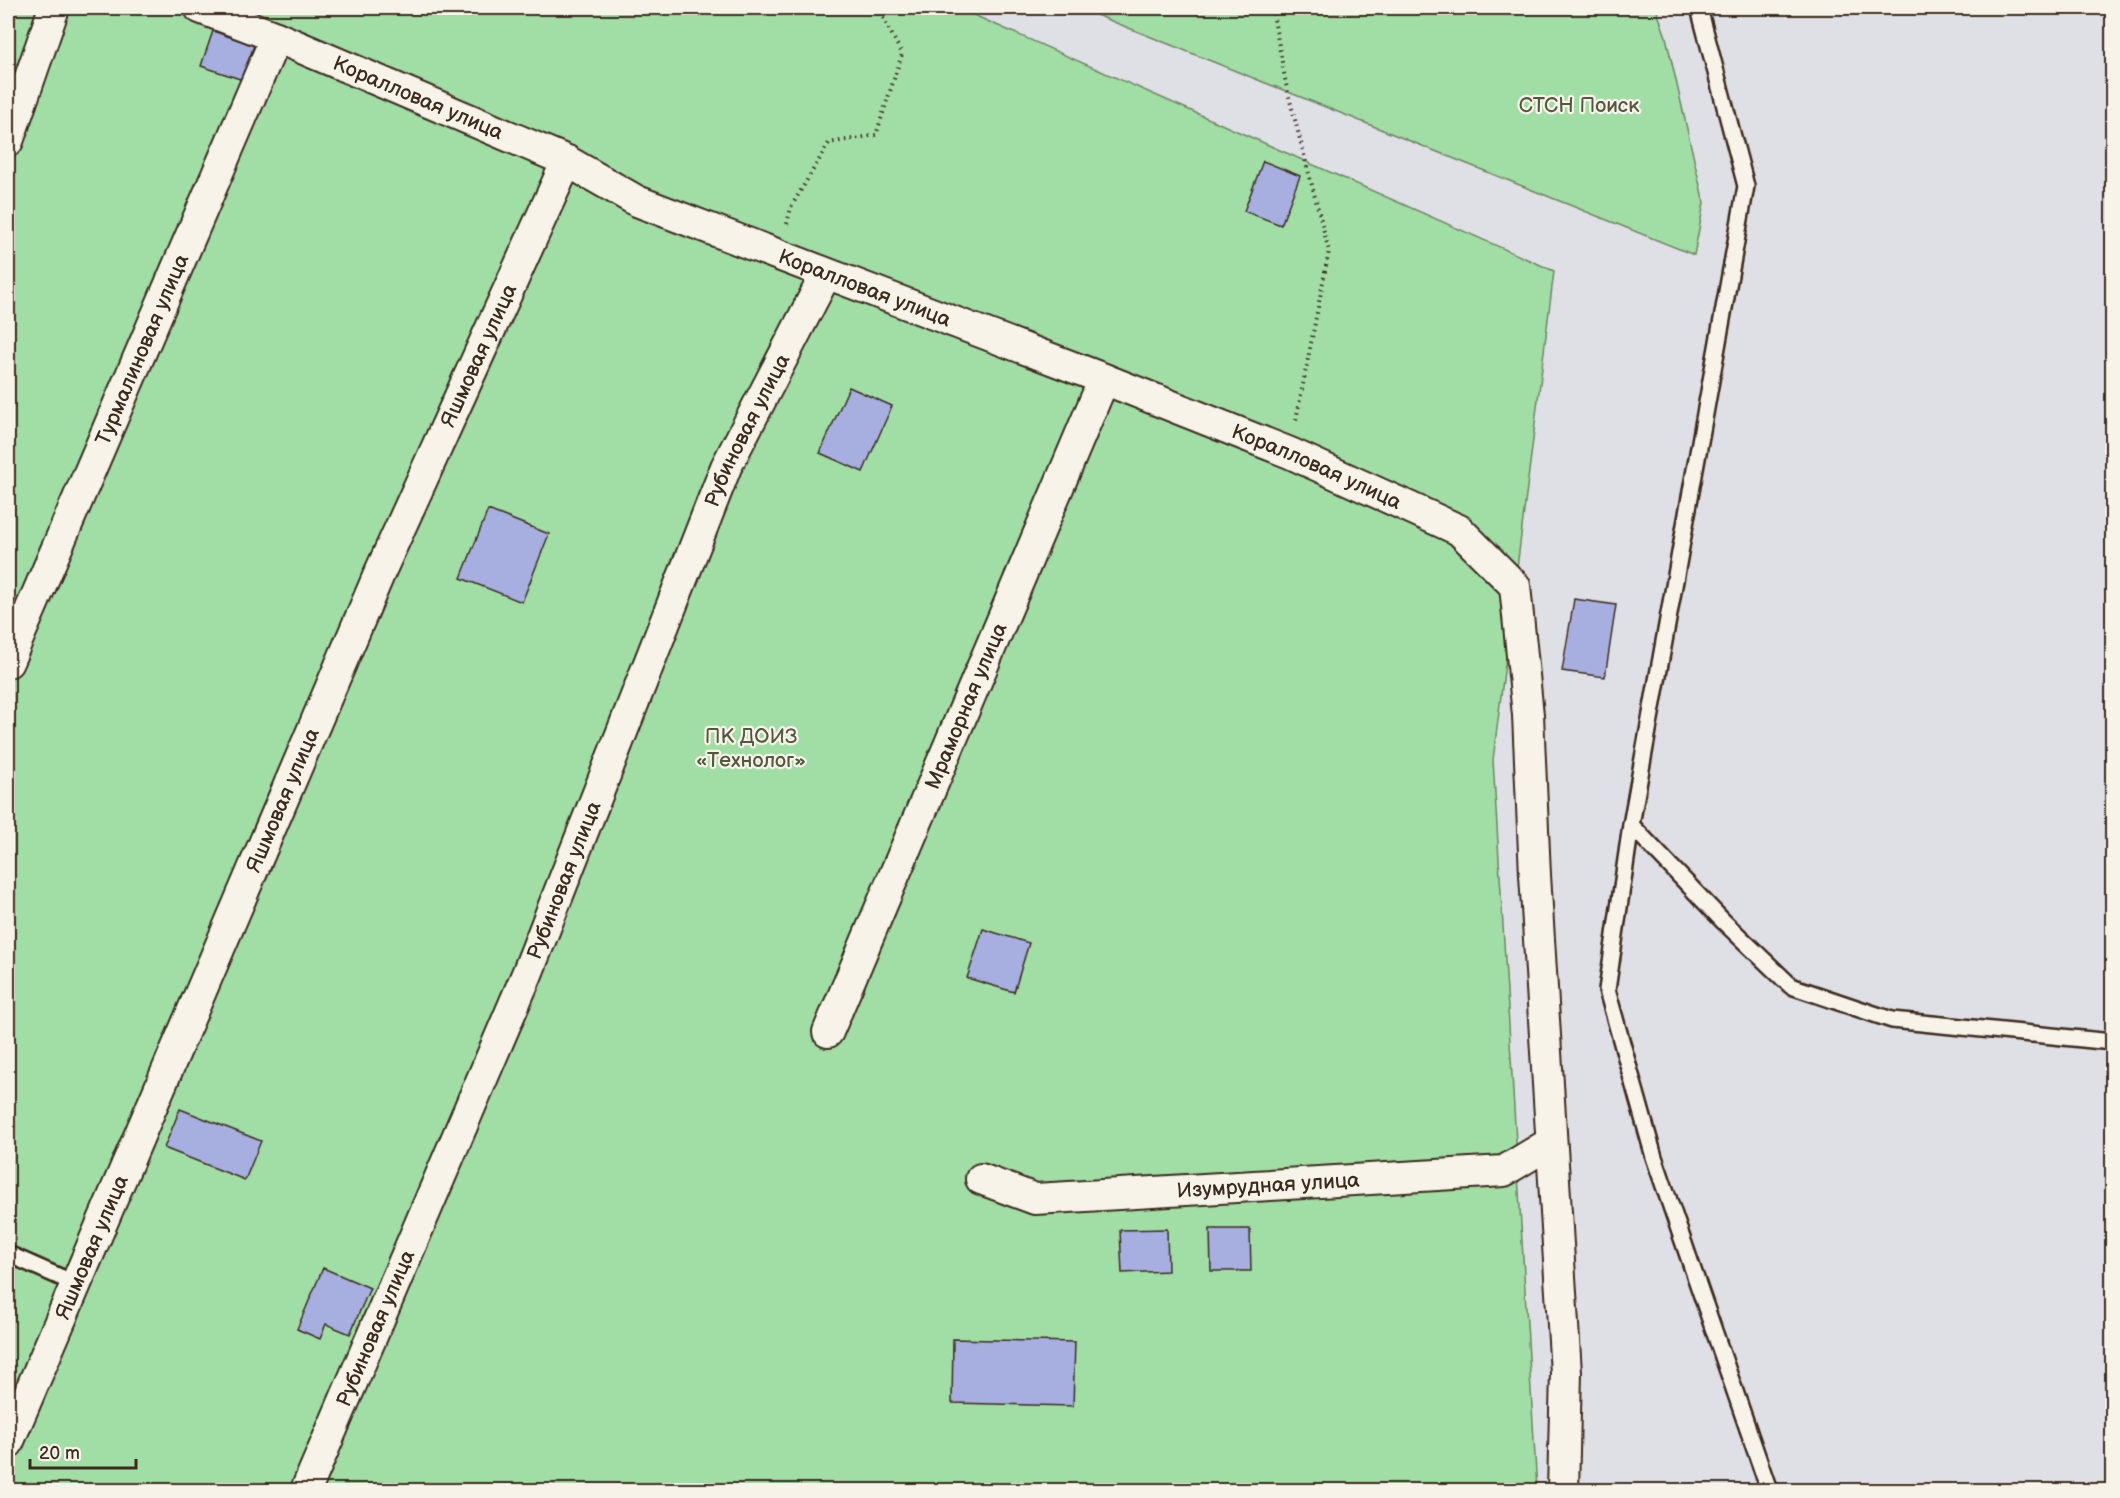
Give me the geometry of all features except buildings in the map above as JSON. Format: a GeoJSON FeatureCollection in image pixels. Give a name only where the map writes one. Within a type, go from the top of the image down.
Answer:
{"type":"FeatureCollection","features":[{"type":"Feature","properties":{"kind":"street"},"geometry":{"type":"LineString","coordinates":[[8,141],[54,8]]}},
{"type":"Feature","properties":{"kind":"street","name":"Коралловая улица"},"geometry":{"type":"LineString","coordinates":[[200,8],[276,37],[567,161],[638,201],[1104,379],[1290,453],[1459,530],[1515,586],[1528,715],[1534,875],[1550,1143]]}},
{"type":"Feature","properties":{"kind":"street","name":"Турмалиновая улица"},"geometry":{"type":"LineString","coordinates":[[8,662],[276,37]]}},
{"type":"Feature","properties":{"kind":"street","name":"Яшмовая улица"},"geometry":{"type":"LineString","coordinates":[[8,1443],[375,583],[567,161]]}},
{"type":"Feature","properties":{"kind":"street","name":"Рубиновая улица"},"geometry":{"type":"LineString","coordinates":[[306,1491],[527,974],[726,468],[826,274]]}},
{"type":"Feature","properties":{"kind":"street","name":"Мраморная улица"},"geometry":{"type":"LineString","coordinates":[[828,1032],[1104,379]]}},
{"type":"Feature","properties":{"kind":"street"},"geometry":{"type":"LineString","coordinates":[[1550,1143],[1566,1373],[1563,1491]]}},
{"type":"Feature","properties":{"kind":"street","name":"Изумрудная улица"},"geometry":{"type":"LineString","coordinates":[[981,1179],[1035,1199],[1504,1171],[1550,1143]]}},
{"type":"Feature","properties":{"kind":"lane"},"geometry":{"type":"LineString","coordinates":[[1699,8],[1746,186],[1631,825],[1607,990],[1654,1157],[1769,1491]]}},
{"type":"Feature","properties":{"kind":"lane"},"geometry":{"type":"LineString","coordinates":[[1631,825],[1723,921],[1791,986],[1892,1020],[2112,1042]]}},
{"type":"Feature","properties":{"kind":"lane"},"geometry":{"type":"LineString","coordinates":[[8,1254],[76,1284]]}},
{"type":"Feature","properties":{"kind":"path"},"geometry":{"type":"LineString","coordinates":[[780,256],[791,207],[829,143],[876,135],[902,54],[878,8]]}},
{"type":"Feature","properties":{"kind":"path"},"geometry":{"type":"LineString","coordinates":[[1272,8],[1287,89],[1329,251],[1290,453]]}},
{"type":"Feature","properties":{"kind":"green space","name":"ПК ДОИЗ «Технолог»"},"geometry":{"type":"Polygon","coordinates":[[[8,8],[958,8],[1554,271],[1493,760],[1537,1490],[8,1490],[8,8]]]}},
{"type":"Feature","properties":{"kind":"green space","name":"СТСН Поиск"},"geometry":{"type":"Polygon","coordinates":[[[1079,8],[1656,8],[1666,37],[1704,203],[1694,255],[1079,8]]]}}]}
